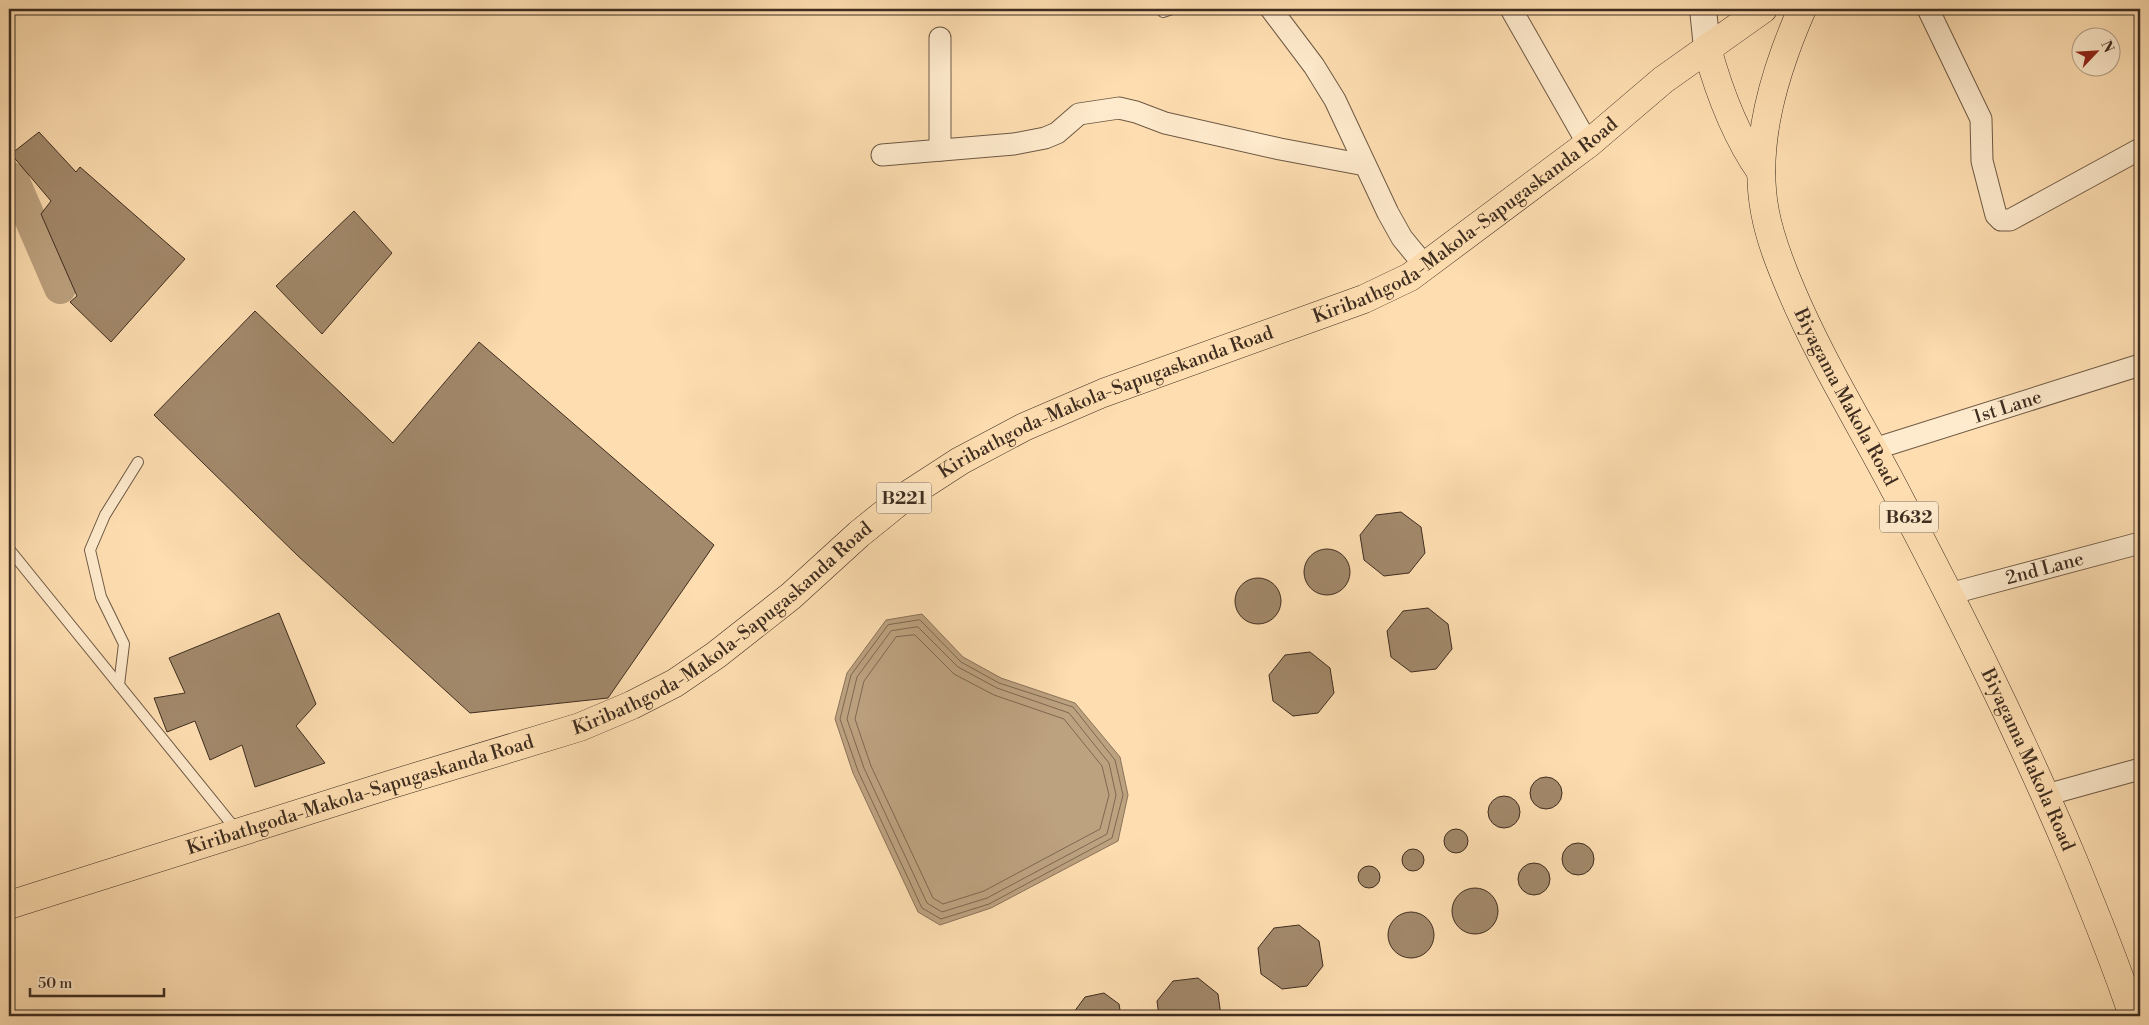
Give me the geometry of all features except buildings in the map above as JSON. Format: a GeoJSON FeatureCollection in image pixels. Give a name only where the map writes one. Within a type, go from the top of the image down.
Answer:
{"type":"FeatureCollection","features":[{"type":"Feature","properties":{"kind":"main road","name":"Kiribathgoda-Makola-Sapugaskanda Road"},"geometry":{"type":"LineString","coordinates":[[9,905],[580,727],[632,705],[675,683],[716,655],[791,596],[859,534],[900,501],[960,461],[1024,427],[1085,401],[1364,299],[1410,277],[1588,144],[1663,80],[1763,9]]}},
{"type":"Feature","properties":{"kind":"main road","name":"Biyagama Makola Road"},"geometry":{"type":"LineString","coordinates":[[1802,9],[1791,34],[1772,94],[1766,124],[1761,172],[1764,210],[1778,260],[1808,331],[1874,449],[1949,594],[2046,795],[2110,948],[2132,1016]]}},
{"type":"Feature","properties":{"kind":"main road"},"geometry":{"type":"LineString","coordinates":[[1707,48],[1715,78],[1736,131],[1761,172]]}},
{"type":"Feature","properties":{"kind":"street"},"geometry":{"type":"LineString","coordinates":[[1271,9],[1314,66],[1335,100],[1388,214],[1402,238],[1425,266]]}},
{"type":"Feature","properties":{"kind":"street"},"geometry":{"type":"LineString","coordinates":[[1511,9],[1588,144]]}},
{"type":"Feature","properties":{"kind":"street"},"geometry":{"type":"LineString","coordinates":[[1703,9],[1707,48]]}},
{"type":"Feature","properties":{"kind":"street"},"geometry":{"type":"LineString","coordinates":[[1928,9],[1981,120],[1982,161],[1988,191],[1998,218],[2005,222],[2010,220],[2140,149]]}},
{"type":"Feature","properties":{"kind":"street"},"geometry":{"type":"LineString","coordinates":[[940,38],[940,150]]}},
{"type":"Feature","properties":{"kind":"street"},"geometry":{"type":"LineString","coordinates":[[882,155],[1014,144],[1045,138],[1057,133],[1079,114],[1119,108],[1165,123],[1280,149],[1366,165]]}},
{"type":"Feature","properties":{"kind":"street","name":"1st Lane"},"geometry":{"type":"LineString","coordinates":[[1874,449],[2140,365]]}},
{"type":"Feature","properties":{"kind":"street","name":"2nd Lane"},"geometry":{"type":"LineString","coordinates":[[1949,594],[2140,543]]}},
{"type":"Feature","properties":{"kind":"street"},"geometry":{"type":"LineString","coordinates":[[2046,795],[2140,769]]}},
{"type":"Feature","properties":{"kind":"lane"},"geometry":{"type":"LineString","coordinates":[[119,684],[124,644],[101,597],[90,550],[104,515],[138,462]]}},
{"type":"Feature","properties":{"kind":"lane"},"geometry":{"type":"LineString","coordinates":[[9,549],[239,833]]}},
{"type":"Feature","properties":{"kind":"water"},"geometry":{"type":"Polygon","coordinates":[[[922,614],[963,657],[1001,678],[1075,703],[1120,757],[1128,795],[1118,841],[991,908],[940,925],[918,912],[853,773],[835,719],[847,673],[886,620],[922,614]]]}},
{"type":"Feature","properties":{"kind":"waterway"},"geometry":{"type":"LineString","coordinates":[[9,177],[13,179],[60,288]]}}]}
